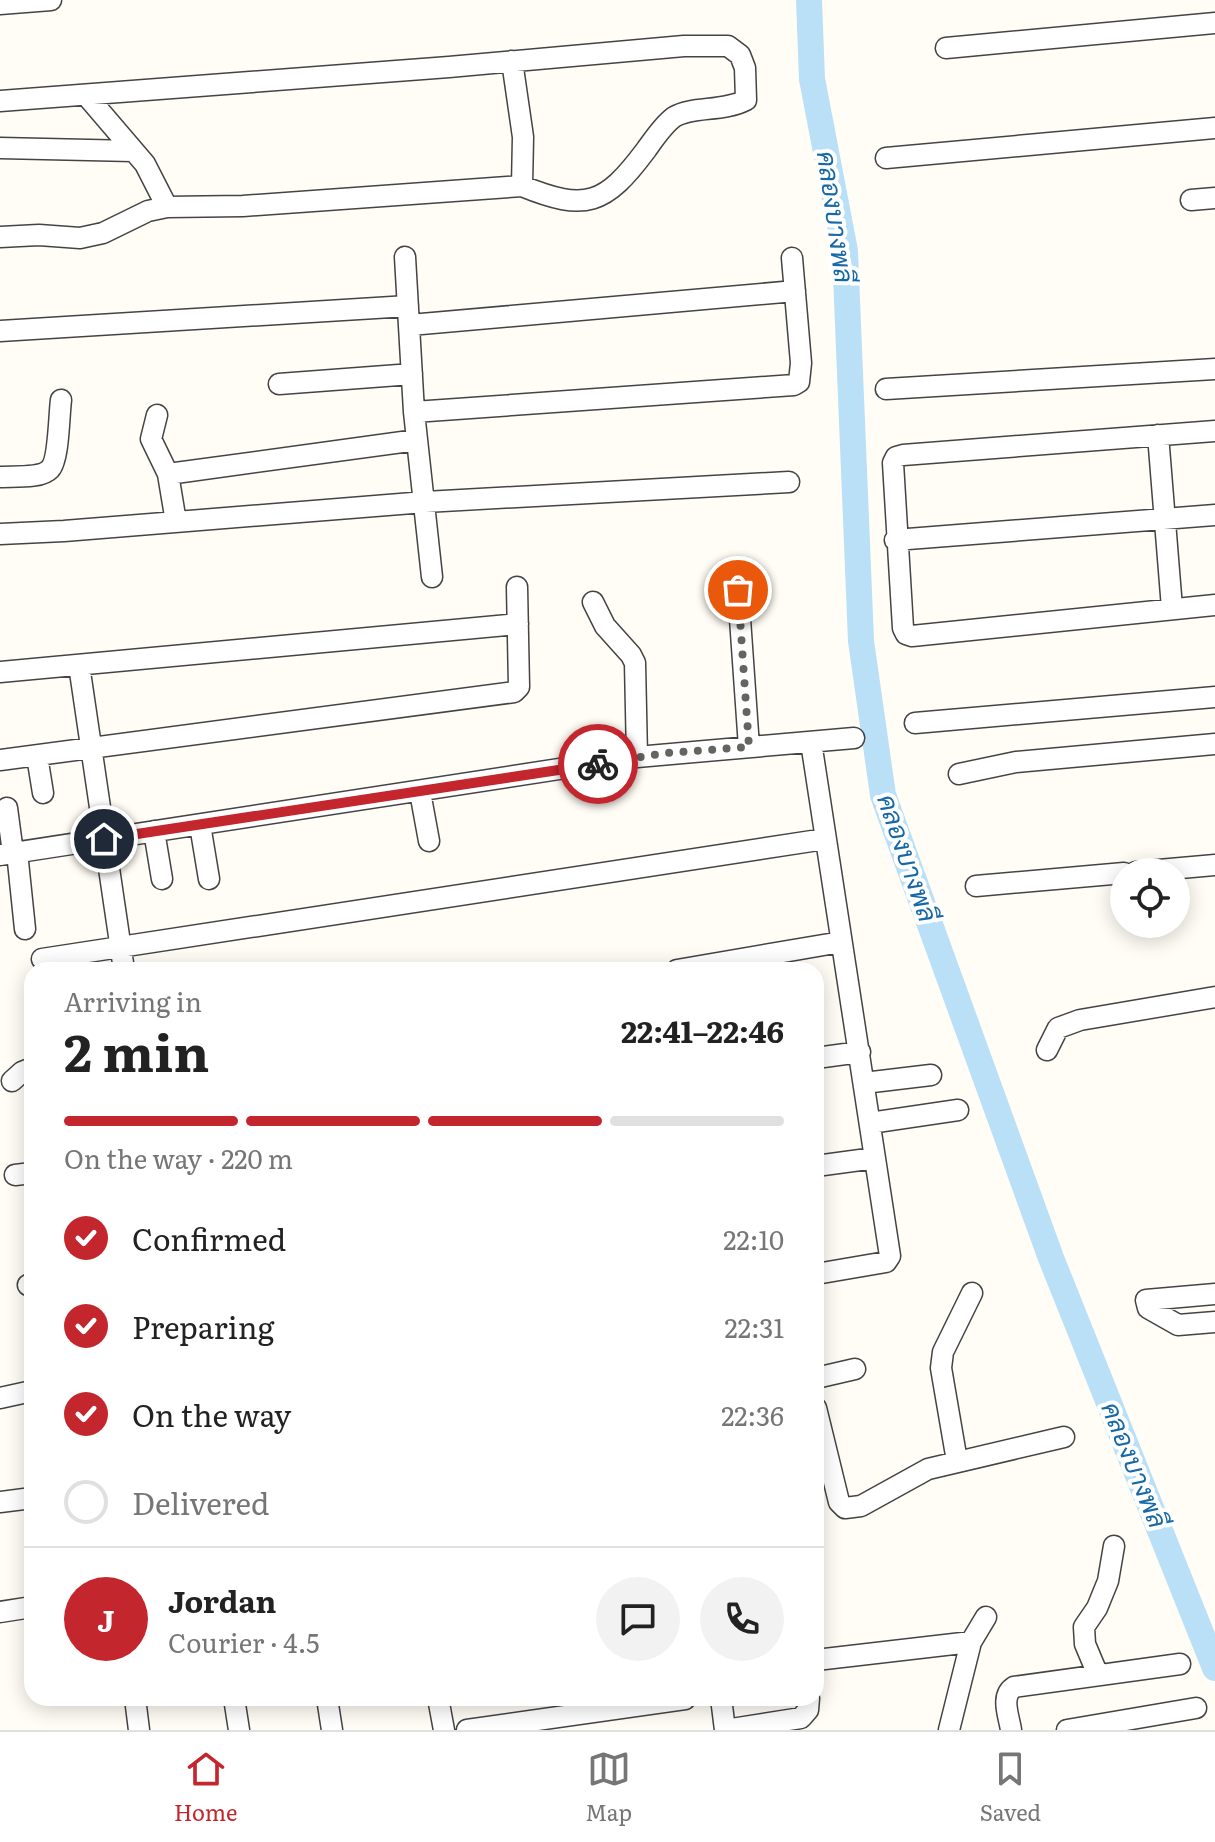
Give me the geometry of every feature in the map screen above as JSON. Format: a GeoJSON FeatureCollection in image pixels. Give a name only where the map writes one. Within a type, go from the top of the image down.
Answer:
{"type":"FeatureCollection","features":[{"type":"Feature","properties":{"kind":"street"},"geometry":{"type":"LineString","coordinates":[[0,4],[51,0]]}},
{"type":"Feature","properties":{"kind":"street"},"geometry":{"type":"LineString","coordinates":[[946,48],[1215,23]]}},
{"type":"Feature","properties":{"kind":"street"},"geometry":{"type":"LineString","coordinates":[[0,101],[684,46],[728,46],[740,55],[745,68],[746,100],[733,107],[675,116],[628,174],[590,202],[564,201],[522,186],[243,206],[167,207],[148,211],[92,236],[0,237]]}},
{"type":"Feature","properties":{"kind":"street"},"geometry":{"type":"LineString","coordinates":[[512,61],[523,137],[522,186]]}},
{"type":"Feature","properties":{"kind":"street"},"geometry":{"type":"LineString","coordinates":[[86,95],[145,164],[167,207]]}},
{"type":"Feature","properties":{"kind":"street"},"geometry":{"type":"LineString","coordinates":[[886,158],[1215,128]]}},
{"type":"Feature","properties":{"kind":"street"},"geometry":{"type":"LineString","coordinates":[[0,148],[133,151]]}},
{"type":"Feature","properties":{"kind":"street"},"geometry":{"type":"LineString","coordinates":[[1191,200],[1215,198]]}},
{"type":"Feature","properties":{"kind":"street"},"geometry":{"type":"LineString","coordinates":[[405,257],[414,412],[432,577]]}},
{"type":"Feature","properties":{"kind":"street"},"geometry":{"type":"LineString","coordinates":[[414,412],[794,385],[799,382],[801,363],[792,258]]}},
{"type":"Feature","properties":{"kind":"street"},"geometry":{"type":"LineString","coordinates":[[0,331],[409,315],[795,291]]}},
{"type":"Feature","properties":{"kind":"street"},"geometry":{"type":"LineString","coordinates":[[886,389],[1215,369]]}},
{"type":"Feature","properties":{"kind":"street"},"geometry":{"type":"LineString","coordinates":[[279,384],[412,374]]}},
{"type":"Feature","properties":{"kind":"street"},"geometry":{"type":"LineString","coordinates":[[0,477],[42,474],[51,469],[55,460],[61,400]]}},
{"type":"Feature","properties":{"kind":"street"},"geometry":{"type":"LineString","coordinates":[[157,415],[151,439],[168,474],[176,522]]}},
{"type":"Feature","properties":{"kind":"street"},"geometry":{"type":"LineString","coordinates":[[1215,431],[896,457],[893,463],[895,540],[906,634],[912,636],[1215,605]]}},
{"type":"Feature","properties":{"kind":"street"},"geometry":{"type":"LineString","coordinates":[[1158,435],[1172,608]]}},
{"type":"Feature","properties":{"kind":"street"},"geometry":{"type":"LineString","coordinates":[[168,474],[417,440]]}},
{"type":"Feature","properties":{"kind":"street"},"geometry":{"type":"LineString","coordinates":[[0,534],[425,502],[789,482]]}},
{"type":"Feature","properties":{"kind":"street"},"geometry":{"type":"LineString","coordinates":[[895,540],[1215,515]]}},
{"type":"Feature","properties":{"kind":"street"},"geometry":{"type":"LineString","coordinates":[[0,760],[506,695],[519,687],[517,587]]}},
{"type":"Feature","properties":{"kind":"street"},"geometry":{"type":"LineString","coordinates":[[738,590],[749,747]]}},
{"type":"Feature","properties":{"kind":"street"},"geometry":{"type":"LineString","coordinates":[[593,602],[605,626],[635,663],[637,757]]}},
{"type":"Feature","properties":{"kind":"street"},"geometry":{"type":"LineString","coordinates":[[0,672],[518,624]]}},
{"type":"Feature","properties":{"kind":"street"},"geometry":{"type":"LineString","coordinates":[[79,665],[123,962]]}},
{"type":"Feature","properties":{"kind":"street"},"geometry":{"type":"LineString","coordinates":[[915,723],[1215,697]]}},
{"type":"Feature","properties":{"kind":"street"},"geometry":{"type":"LineString","coordinates":[[10,853],[637,757],[854,738]]}},
{"type":"Feature","properties":{"kind":"street"},"geometry":{"type":"LineString","coordinates":[[811,742],[889,1260],[824,1272]]}},
{"type":"Feature","properties":{"kind":"street"},"geometry":{"type":"LineString","coordinates":[[959,774],[1016,762],[1215,744]]}},
{"type":"Feature","properties":{"kind":"street"},"geometry":{"type":"LineString","coordinates":[[37,756],[43,793]]}},
{"type":"Feature","properties":{"kind":"street"},"geometry":{"type":"LineString","coordinates":[[420,792],[429,841]]}},
{"type":"Feature","properties":{"kind":"street"},"geometry":{"type":"LineString","coordinates":[[7,808],[10,853],[25,929]]}},
{"type":"Feature","properties":{"kind":"street"},"geometry":{"type":"LineString","coordinates":[[200,825],[209,879]]}},
{"type":"Feature","properties":{"kind":"street"},"geometry":{"type":"LineString","coordinates":[[154,831],[162,879]]}},
{"type":"Feature","properties":{"kind":"street"},"geometry":{"type":"LineString","coordinates":[[42,959],[825,839]]}},
{"type":"Feature","properties":{"kind":"street"},"geometry":{"type":"LineString","coordinates":[[1190,867],[1215,865]]}},
{"type":"Feature","properties":{"kind":"street"},"geometry":{"type":"LineString","coordinates":[[976,886],[1110,874]]}},
{"type":"Feature","properties":{"kind":"street"},"geometry":{"type":"LineString","coordinates":[[724,962],[841,942]]}},
{"type":"Feature","properties":{"kind":"street"},"geometry":{"type":"LineString","coordinates":[[1047,1050],[1058,1028],[1080,1020],[1215,997]]}},
{"type":"Feature","properties":{"kind":"street"},"geometry":{"type":"LineString","coordinates":[[824,1057],[860,1052]]}},
{"type":"Feature","properties":{"kind":"street"},"geometry":{"type":"LineString","coordinates":[[12,1081],[24,1071]]}},
{"type":"Feature","properties":{"kind":"street"},"geometry":{"type":"LineString","coordinates":[[864,1083],[931,1075]]}},
{"type":"Feature","properties":{"kind":"street"},"geometry":{"type":"LineString","coordinates":[[870,1123],[958,1110]]}},
{"type":"Feature","properties":{"kind":"street"},"geometry":{"type":"LineString","coordinates":[[824,1165],[875,1158]]}},
{"type":"Feature","properties":{"kind":"street"},"geometry":{"type":"LineString","coordinates":[[957,1461],[941,1368],[943,1352],[972,1293]]}},
{"type":"Feature","properties":{"kind":"street"},"geometry":{"type":"LineString","coordinates":[[1215,1294],[1146,1300],[1148,1308],[1178,1325],[1215,1322]]}},
{"type":"Feature","properties":{"kind":"street"},"geometry":{"type":"LineString","coordinates":[[824,1376],[855,1369]]}},
{"type":"Feature","properties":{"kind":"street"},"geometry":{"type":"LineString","coordinates":[[0,1398],[24,1393]]}},
{"type":"Feature","properties":{"kind":"street"},"geometry":{"type":"LineString","coordinates":[[826,1490],[845,1508],[852,1508],[928,1469],[1064,1437]]}},
{"type":"Feature","properties":{"kind":"street"},"geometry":{"type":"LineString","coordinates":[[0,1502],[24,1499]]}},
{"type":"Feature","properties":{"kind":"street"},"geometry":{"type":"LineString","coordinates":[[1098,1675],[1085,1644],[1084,1627],[1097,1608],[1108,1581],[1114,1546]]}},
{"type":"Feature","properties":{"kind":"street"},"geometry":{"type":"LineString","coordinates":[[0,1612],[24,1608]]}},
{"type":"Feature","properties":{"kind":"street"},"geometry":{"type":"LineString","coordinates":[[949,1730],[971,1642],[986,1617]]}},
{"type":"Feature","properties":{"kind":"street"},"geometry":{"type":"LineString","coordinates":[[824,1659],[971,1642]]}},
{"type":"Feature","properties":{"kind":"street"},"geometry":{"type":"LineString","coordinates":[[1011,1730],[1006,1696],[1008,1690],[1014,1687],[1180,1664]]}},
{"type":"Feature","properties":{"kind":"street"},"geometry":{"type":"LineString","coordinates":[[136,1706],[139,1730]]}},
{"type":"Feature","properties":{"kind":"street"},"geometry":{"type":"LineString","coordinates":[[235,1706],[239,1730]]}},
{"type":"Feature","properties":{"kind":"street"},"geometry":{"type":"LineString","coordinates":[[328,1706],[332,1730]]}},
{"type":"Feature","properties":{"kind":"street"},"geometry":{"type":"LineString","coordinates":[[440,1706],[444,1730]]}},
{"type":"Feature","properties":{"kind":"street"},"geometry":{"type":"LineString","coordinates":[[467,1730],[638,1706]]}},
{"type":"Feature","properties":{"kind":"street"},"geometry":{"type":"LineString","coordinates":[[722,1706],[725,1730],[801,1718],[808,1706]]}},
{"type":"Feature","properties":{"kind":"street"},"geometry":{"type":"LineString","coordinates":[[1067,1730],[1196,1708]]}},
{"type":"Feature","properties":{"kind":"waterway","name":"คลองบางพลี"},"geometry":{"type":"LineString","coordinates":[[809,0],[812,79],[845,251],[861,641],[883,795],[1051,1258],[1215,1668]]}},
{"type":"Feature","properties":{"kind":"way so far"},"geometry":{"type":"LineString","coordinates":[[598,764],[666,753],[749,747],[738,590]]}},
{"type":"Feature","properties":{"kind":"route"},"geometry":{"type":"LineString","coordinates":[[104,839],[598,764]]}}]}
